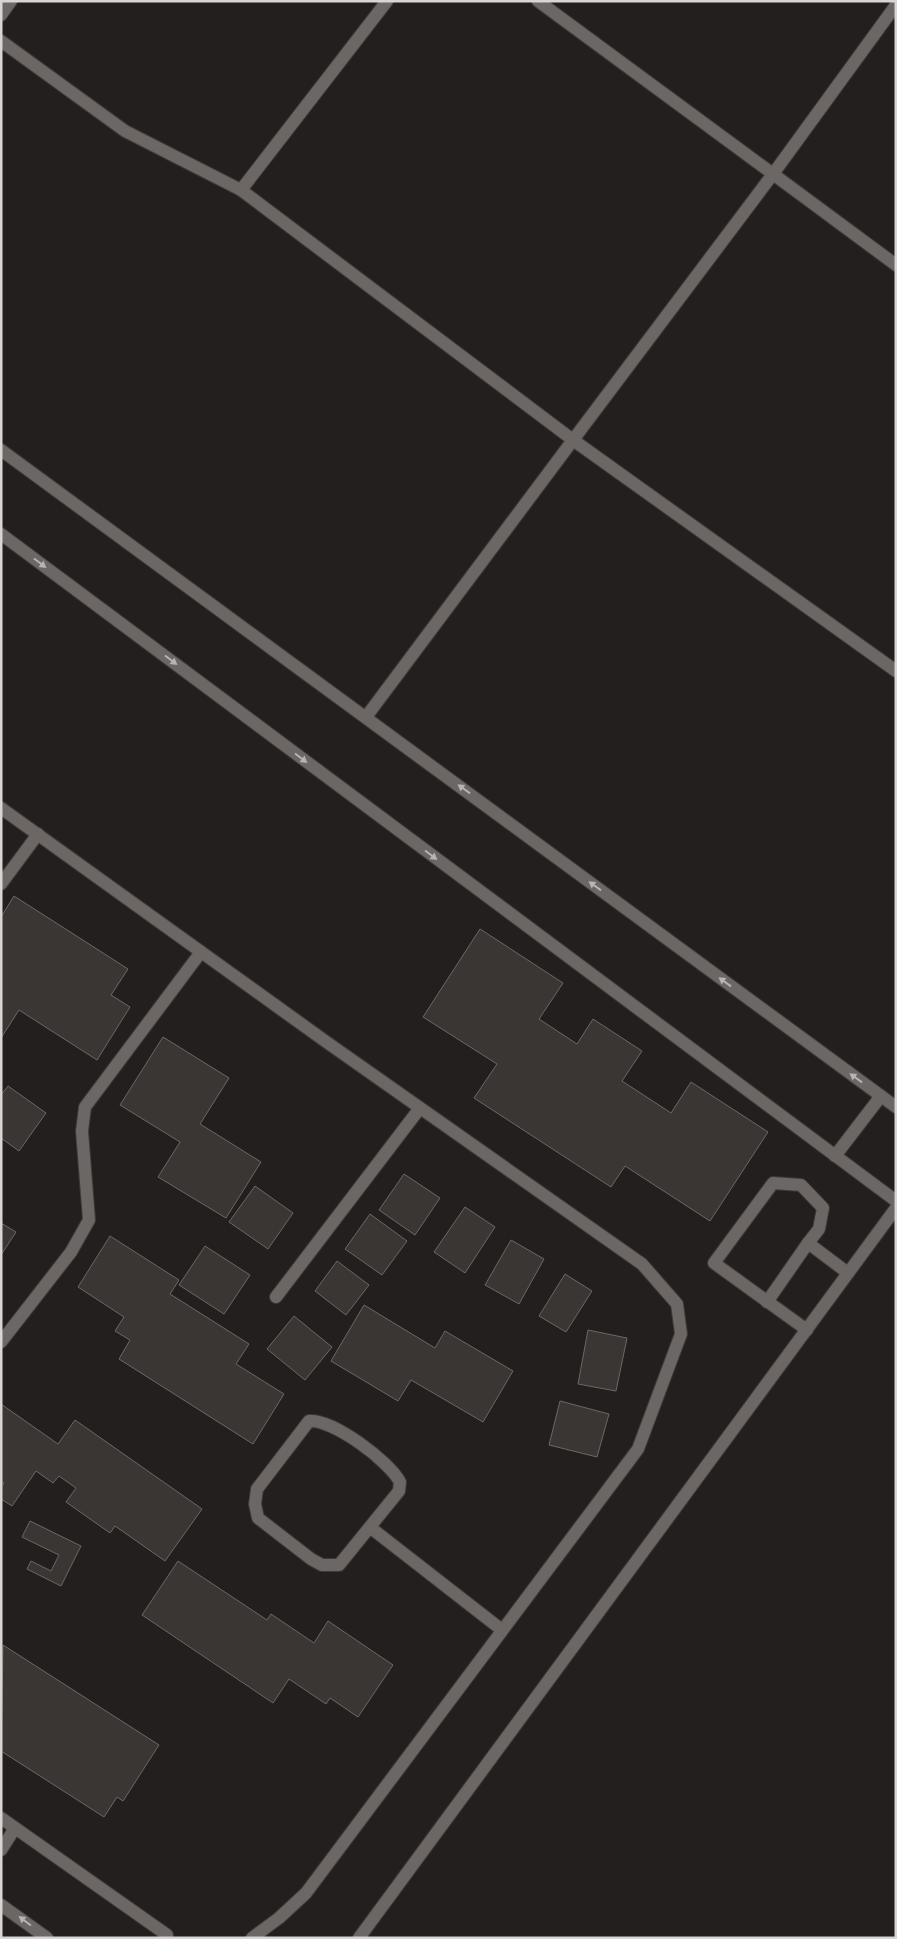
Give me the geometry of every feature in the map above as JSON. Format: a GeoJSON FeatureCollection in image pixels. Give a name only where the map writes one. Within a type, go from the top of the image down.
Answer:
{"type":"FeatureCollection","features":[{"type":"Feature","properties":{"kind":"street"},"geometry":{"type":"LineString","coordinates":[[1,15],[11,1]]}},
{"type":"Feature","properties":{"kind":"street"},"geometry":{"type":"LineString","coordinates":[[241,190],[387,1]]}},
{"type":"Feature","properties":{"kind":"street"},"geometry":{"type":"LineString","coordinates":[[538,1],[896,265]]}},
{"type":"Feature","properties":{"kind":"street"},"geometry":{"type":"LineString","coordinates":[[366,718],[773,174],[896,5]]}},
{"type":"Feature","properties":{"kind":"street"},"geometry":{"type":"LineString","coordinates":[[1,41],[125,131],[241,190],[573,440],[896,671]]}},
{"type":"Feature","properties":{"kind":"street"},"geometry":{"type":"LineString","coordinates":[[1,450],[896,1107]]}},
{"type":"Feature","properties":{"kind":"street"},"geometry":{"type":"LineString","coordinates":[[1,534],[896,1201]]}},
{"type":"Feature","properties":{"kind":"street"},"geometry":{"type":"LineString","coordinates":[[1,808],[200,952],[642,1264],[677,1304],[681,1334],[638,1449],[306,1893],[279,1918],[252,1938]]}},
{"type":"Feature","properties":{"kind":"street"},"geometry":{"type":"LineString","coordinates":[[1,884],[38,834]]}},
{"type":"Feature","properties":{"kind":"street"},"geometry":{"type":"LineString","coordinates":[[1,1342],[71,1252],[89,1220],[82,1131],[84,1107],[200,952]]}},
{"type":"Feature","properties":{"kind":"street"},"geometry":{"type":"LineString","coordinates":[[835,1156],[881,1096]]}},
{"type":"Feature","properties":{"kind":"street"},"geometry":{"type":"LineString","coordinates":[[276,1297],[420,1108]]}},
{"type":"Feature","properties":{"kind":"street"},"geometry":{"type":"LineString","coordinates":[[767,1302],[819,1229],[823,1208],[801,1185],[773,1184],[714,1263],[767,1302],[807,1330]]}},
{"type":"Feature","properties":{"kind":"street"},"geometry":{"type":"LineString","coordinates":[[359,1938],[896,1208]]}},
{"type":"Feature","properties":{"kind":"street"},"geometry":{"type":"LineString","coordinates":[[808,1243],[848,1273]]}},
{"type":"Feature","properties":{"kind":"street"},"geometry":{"type":"LineString","coordinates":[[309,1421],[319,1421],[332,1426],[391,1468],[397,1476],[400,1482],[399,1491],[371,1528],[339,1564],[330,1566],[322,1565],[311,1559],[258,1518],[255,1504],[257,1489],[309,1421]]}},
{"type":"Feature","properties":{"kind":"street"},"geometry":{"type":"LineString","coordinates":[[371,1528],[502,1630]]}},
{"type":"Feature","properties":{"kind":"street"},"geometry":{"type":"LineString","coordinates":[[1,1818],[167,1935]]}},
{"type":"Feature","properties":{"kind":"street"},"geometry":{"type":"LineString","coordinates":[[1,1850],[15,1828]]}},
{"type":"Feature","properties":{"kind":"street"},"geometry":{"type":"LineString","coordinates":[[1,1905],[47,1938]]}},
{"type":"Feature","properties":{"kind":"building"},"geometry":{"type":"Polygon","coordinates":[[[14,896],[128,969],[111,995],[130,1007],[97,1060],[19,1010],[1,1038],[1,917],[14,896]]]}},
{"type":"Feature","properties":{"kind":"building"},"geometry":{"type":"Polygon","coordinates":[[[480,929],[563,983],[539,1019],[577,1044],[593,1019],[642,1051],[622,1081],[671,1113],[691,1082],[768,1132],[710,1221],[625,1166],[611,1187],[474,1098],[497,1064],[423,1017],[480,929]]]}},
{"type":"Feature","properties":{"kind":"building"},"geometry":{"type":"Polygon","coordinates":[[[163,1037],[229,1078],[200,1124],[261,1162],[226,1218],[158,1177],[180,1142],[120,1105],[163,1037]]]}},
{"type":"Feature","properties":{"kind":"building"},"geometry":{"type":"Polygon","coordinates":[[[8,1086],[46,1113],[19,1151],[1,1138],[1,1095],[8,1086]]]}},
{"type":"Feature","properties":{"kind":"building"},"geometry":{"type":"Polygon","coordinates":[[[404,1174],[440,1198],[415,1235],[379,1210],[404,1174]]]}},
{"type":"Feature","properties":{"kind":"building"},"geometry":{"type":"Polygon","coordinates":[[[255,1186],[293,1213],[268,1249],[229,1222],[255,1186]]]}},
{"type":"Feature","properties":{"kind":"building"},"geometry":{"type":"Polygon","coordinates":[[[465,1207],[495,1227],[465,1273],[434,1252],[465,1207]]]}},
{"type":"Feature","properties":{"kind":"building"},"geometry":{"type":"Polygon","coordinates":[[[370,1214],[407,1241],[382,1275],[345,1249],[370,1214]]]}},
{"type":"Feature","properties":{"kind":"building"},"geometry":{"type":"Polygon","coordinates":[[[1,1223],[16,1232],[1,1255],[1,1223]]]}},
{"type":"Feature","properties":{"kind":"building"},"geometry":{"type":"Polygon","coordinates":[[[110,1236],[179,1280],[170,1294],[249,1344],[236,1364],[284,1394],[253,1444],[119,1359],[130,1340],[115,1331],[124,1317],[78,1287],[110,1236]]]}},
{"type":"Feature","properties":{"kind":"building"},"geometry":{"type":"Polygon","coordinates":[[[511,1240],[544,1259],[519,1304],[485,1285],[511,1240]]]}},
{"type":"Feature","properties":{"kind":"building"},"geometry":{"type":"Polygon","coordinates":[[[205,1246],[250,1275],[224,1314],[179,1285],[205,1246]]]}},
{"type":"Feature","properties":{"kind":"building"},"geometry":{"type":"Polygon","coordinates":[[[337,1261],[369,1285],[346,1315],[315,1291],[337,1261]]]}},
{"type":"Feature","properties":{"kind":"building"},"geometry":{"type":"Polygon","coordinates":[[[565,1274],[592,1291],[566,1332],[539,1316],[565,1274]]]}},
{"type":"Feature","properties":{"kind":"building"},"geometry":{"type":"Polygon","coordinates":[[[364,1305],[435,1348],[445,1331],[513,1371],[483,1422],[411,1380],[398,1401],[331,1361],[364,1305]]]}},
{"type":"Feature","properties":{"kind":"building"},"geometry":{"type":"Polygon","coordinates":[[[294,1316],[332,1347],[305,1380],[267,1349],[294,1316]]]}},
{"type":"Feature","properties":{"kind":"building"},"geometry":{"type":"Polygon","coordinates":[[[588,1330],[627,1338],[616,1391],[578,1384],[588,1330]]]}},
{"type":"Feature","properties":{"kind":"building"},"geometry":{"type":"Polygon","coordinates":[[[560,1401],[609,1414],[597,1457],[549,1445],[560,1401]]]}},
{"type":"Feature","properties":{"kind":"building"},"geometry":{"type":"Polygon","coordinates":[[[1,1404],[58,1444],[75,1420],[202,1509],[165,1561],[115,1526],[110,1533],[66,1502],[76,1488],[59,1476],[53,1483],[36,1471],[12,1506],[1,1499],[1,1487],[4,1483],[1,1481],[1,1404]]]}},
{"type":"Feature","properties":{"kind":"building"},"geometry":{"type":"Polygon","coordinates":[[[30,1521],[81,1546],[61,1586],[27,1569],[31,1561],[51,1571],[59,1555],[22,1537],[30,1521]]]}},
{"type":"Feature","properties":{"kind":"building"},"geometry":{"type":"Polygon","coordinates":[[[178,1561],[267,1620],[271,1614],[314,1643],[328,1621],[393,1665],[358,1717],[330,1698],[326,1704],[289,1679],[273,1703],[142,1615],[178,1561]]]}},
{"type":"Feature","properties":{"kind":"building"},"geometry":{"type":"Polygon","coordinates":[[[3,1645],[159,1745],[123,1801],[117,1797],[104,1817],[1,1751],[3,1645]]]}}]}
